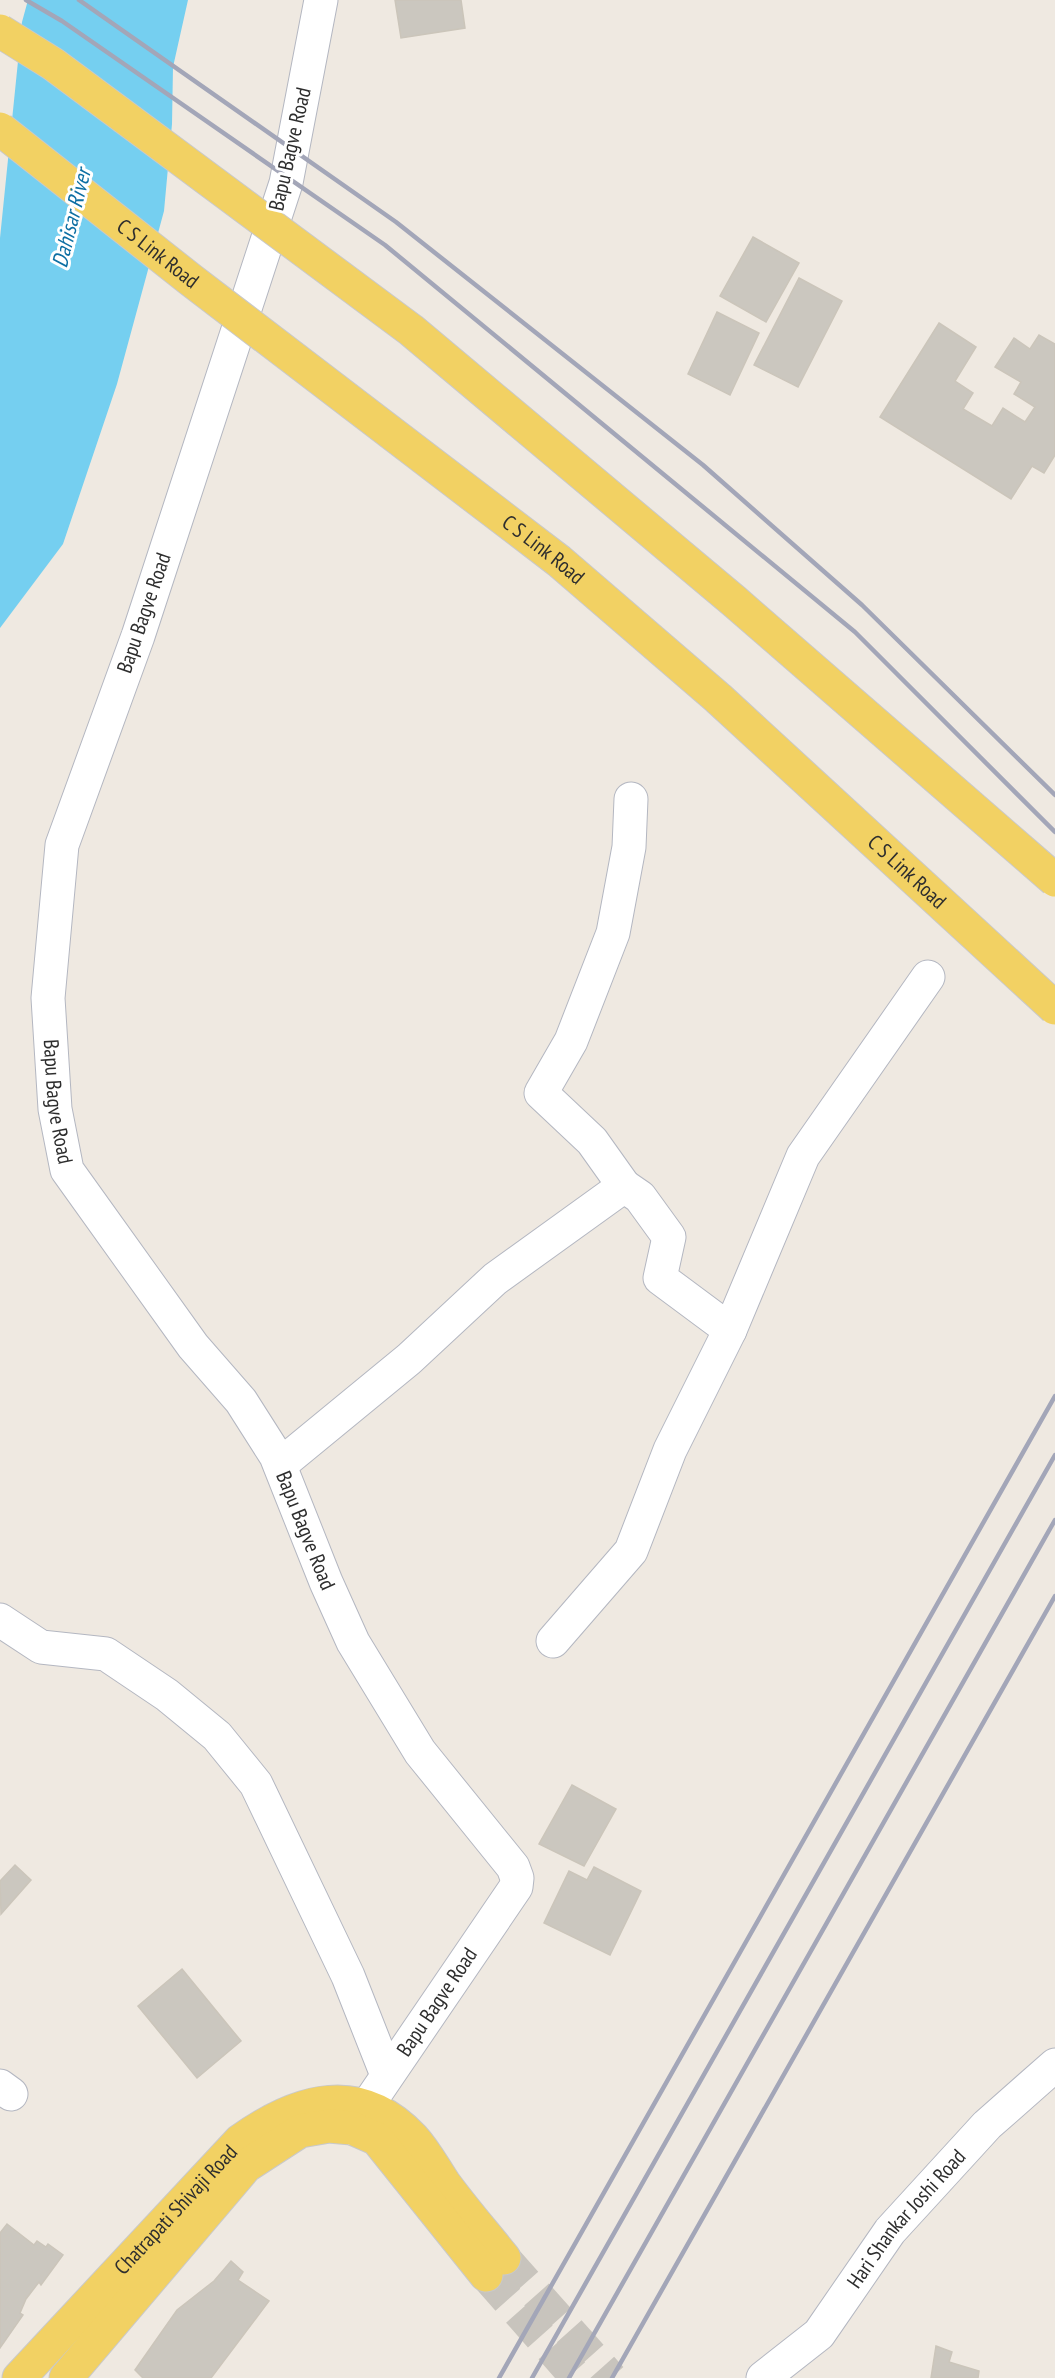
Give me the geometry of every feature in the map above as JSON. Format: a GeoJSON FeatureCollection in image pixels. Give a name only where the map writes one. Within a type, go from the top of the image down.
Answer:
{"type":"FeatureCollection","features":[{"type":"Feature","properties":{"kind":"main road"},"geometry":{"type":"LineString","coordinates":[[0,31],[53,64],[411,330],[725,594],[1055,880]]}},
{"type":"Feature","properties":{"kind":"main road","name":"C S Link Road"},"geometry":{"type":"LineString","coordinates":[[0,129],[191,280],[559,561],[718,698],[1055,1008]]}},
{"type":"Feature","properties":{"kind":"main road","name":"Chatrapati Shivaji Road"},"geometry":{"type":"LineString","coordinates":[[20,2378],[240,2141],[261,2126],[317,2103],[340,2100],[358,2117],[300,2131],[246,2166],[66,2378]]}},
{"type":"Feature","properties":{"kind":"main road"},"geometry":{"type":"LineString","coordinates":[[358,2117],[495,2267]]}},
{"type":"Feature","properties":{"kind":"street","name":"Bapu Bagve Road"},"geometry":{"type":"LineString","coordinates":[[321,0],[286,183],[138,636],[62,845],[48,998],[55,1109],[68,1170],[193,1346],[242,1401],[280,1465],[326,1582],[353,1642],[420,1752],[513,1867],[517,1878],[516,1887],[358,2117]]}},
{"type":"Feature","properties":{"kind":"street"},"geometry":{"type":"LineString","coordinates":[[631,799],[628,847],[614,933],[571,1041],[541,1093],[592,1141],[624,1186],[640,1197],[669,1237],[660,1278],[730,1330]]}},
{"type":"Feature","properties":{"kind":"street"},"geometry":{"type":"LineString","coordinates":[[553,1641],[631,1551],[670,1450],[730,1330],[803,1156],[928,977]]}},
{"type":"Feature","properties":{"kind":"street"},"geometry":{"type":"LineString","coordinates":[[280,1465],[410,1359],[495,1279],[624,1186]]}},
{"type":"Feature","properties":{"kind":"street"},"geometry":{"type":"LineString","coordinates":[[0,1620],[42,1647],[106,1654],[167,1695],[217,1736],[256,1784],[348,1976],[387,2075]]}},
{"type":"Feature","properties":{"kind":"street","name":"Hari Shankar Joshi Road"},"geometry":{"type":"LineString","coordinates":[[763,2378],[819,2334],[890,2231],[987,2125],[1055,2065]]}},
{"type":"Feature","properties":{"kind":"water","name":"Dahisar River"},"geometry":{"type":"Polygon","coordinates":[[[28,0],[188,0],[173,67],[172,124],[164,211],[117,384],[63,544],[0,628],[0,238],[22,22],[28,0]]]}},
{"type":"Feature","properties":{"kind":"building"},"geometry":{"type":"Polygon","coordinates":[[[395,0],[461,0],[465,28],[401,38],[395,0]]]}},
{"type":"Feature","properties":{"kind":"building"},"geometry":{"type":"Polygon","coordinates":[[[753,237],[799,263],[766,322],[720,296],[753,237]]]}},
{"type":"Feature","properties":{"kind":"building"},"geometry":{"type":"Polygon","coordinates":[[[799,278],[842,301],[798,387],[754,365],[799,278]]]}},
{"type":"Feature","properties":{"kind":"building"},"geometry":{"type":"Polygon","coordinates":[[[717,312],[759,333],[730,395],[688,374],[717,312]]]}},
{"type":"Feature","properties":{"kind":"building"},"geometry":{"type":"Polygon","coordinates":[[[939,323],[976,347],[955,381],[973,393],[963,409],[992,426],[1003,408],[1025,422],[1035,407],[1014,394],[1021,382],[995,367],[1014,338],[1030,349],[1039,335],[1055,344],[1055,455],[1044,473],[1032,466],[1011,499],[880,417],[939,323]]]}},
{"type":"Feature","properties":{"kind":"building"},"geometry":{"type":"Polygon","coordinates":[[[572,1785],[616,1809],[584,1866],[539,1844],[572,1785]]]}},
{"type":"Feature","properties":{"kind":"building"},"geometry":{"type":"Polygon","coordinates":[[[15,1865],[31,1880],[1,1914],[0,1881],[15,1865]]]}},
{"type":"Feature","properties":{"kind":"building"},"geometry":{"type":"Polygon","coordinates":[[[594,1867],[641,1891],[610,1955],[544,1923],[569,1871],[587,1880],[594,1867]]]}},
{"type":"Feature","properties":{"kind":"building"},"geometry":{"type":"Polygon","coordinates":[[[182,1969],[241,2041],[197,2078],[138,2006],[182,1969]]]}},
{"type":"Feature","properties":{"kind":"building"},"geometry":{"type":"Polygon","coordinates":[[[7,2224],[34,2245],[37,2241],[46,2247],[48,2244],[63,2255],[41,2285],[39,2282],[26,2299],[20,2313],[23,2315],[0,2348],[0,2233],[7,2224]]]}},
{"type":"Feature","properties":{"kind":"building"},"geometry":{"type":"Polygon","coordinates":[[[231,2261],[243,2272],[238,2280],[269,2301],[211,2378],[143,2378],[135,2370],[177,2310],[214,2281],[231,2261]]]}},
{"type":"Feature","properties":{"kind":"building"},"geometry":{"type":"Polygon","coordinates":[[[936,2346],[952,2352],[949,2362],[979,2371],[978,2378],[931,2378],[936,2346]]]}},
{"type":"Feature","properties":{"kind":"tunnel"},"geometry":{"type":"LineString","coordinates":[[504,2258],[611,2378]]}},
{"type":"Feature","properties":{"kind":"tunnel"},"geometry":{"type":"LineString","coordinates":[[486,2275],[577,2378]]}},
{"type":"Feature","properties":{"kind":"railway"},"geometry":{"type":"LineString","coordinates":[[26,0],[62,21],[385,245],[855,632],[1055,832]]}},
{"type":"Feature","properties":{"kind":"railway"},"geometry":{"type":"LineString","coordinates":[[79,0],[396,222],[703,465],[862,605],[1055,795]]}},
{"type":"Feature","properties":{"kind":"railway"},"geometry":{"type":"LineString","coordinates":[[499,2378],[1055,1396]]}},
{"type":"Feature","properties":{"kind":"railway"},"geometry":{"type":"LineString","coordinates":[[532,2378],[1055,1455]]}},
{"type":"Feature","properties":{"kind":"railway"},"geometry":{"type":"LineString","coordinates":[[569,2378],[1055,1520]]}},
{"type":"Feature","properties":{"kind":"railway"},"geometry":{"type":"LineString","coordinates":[[612,2378],[1055,1596]]}}]}
